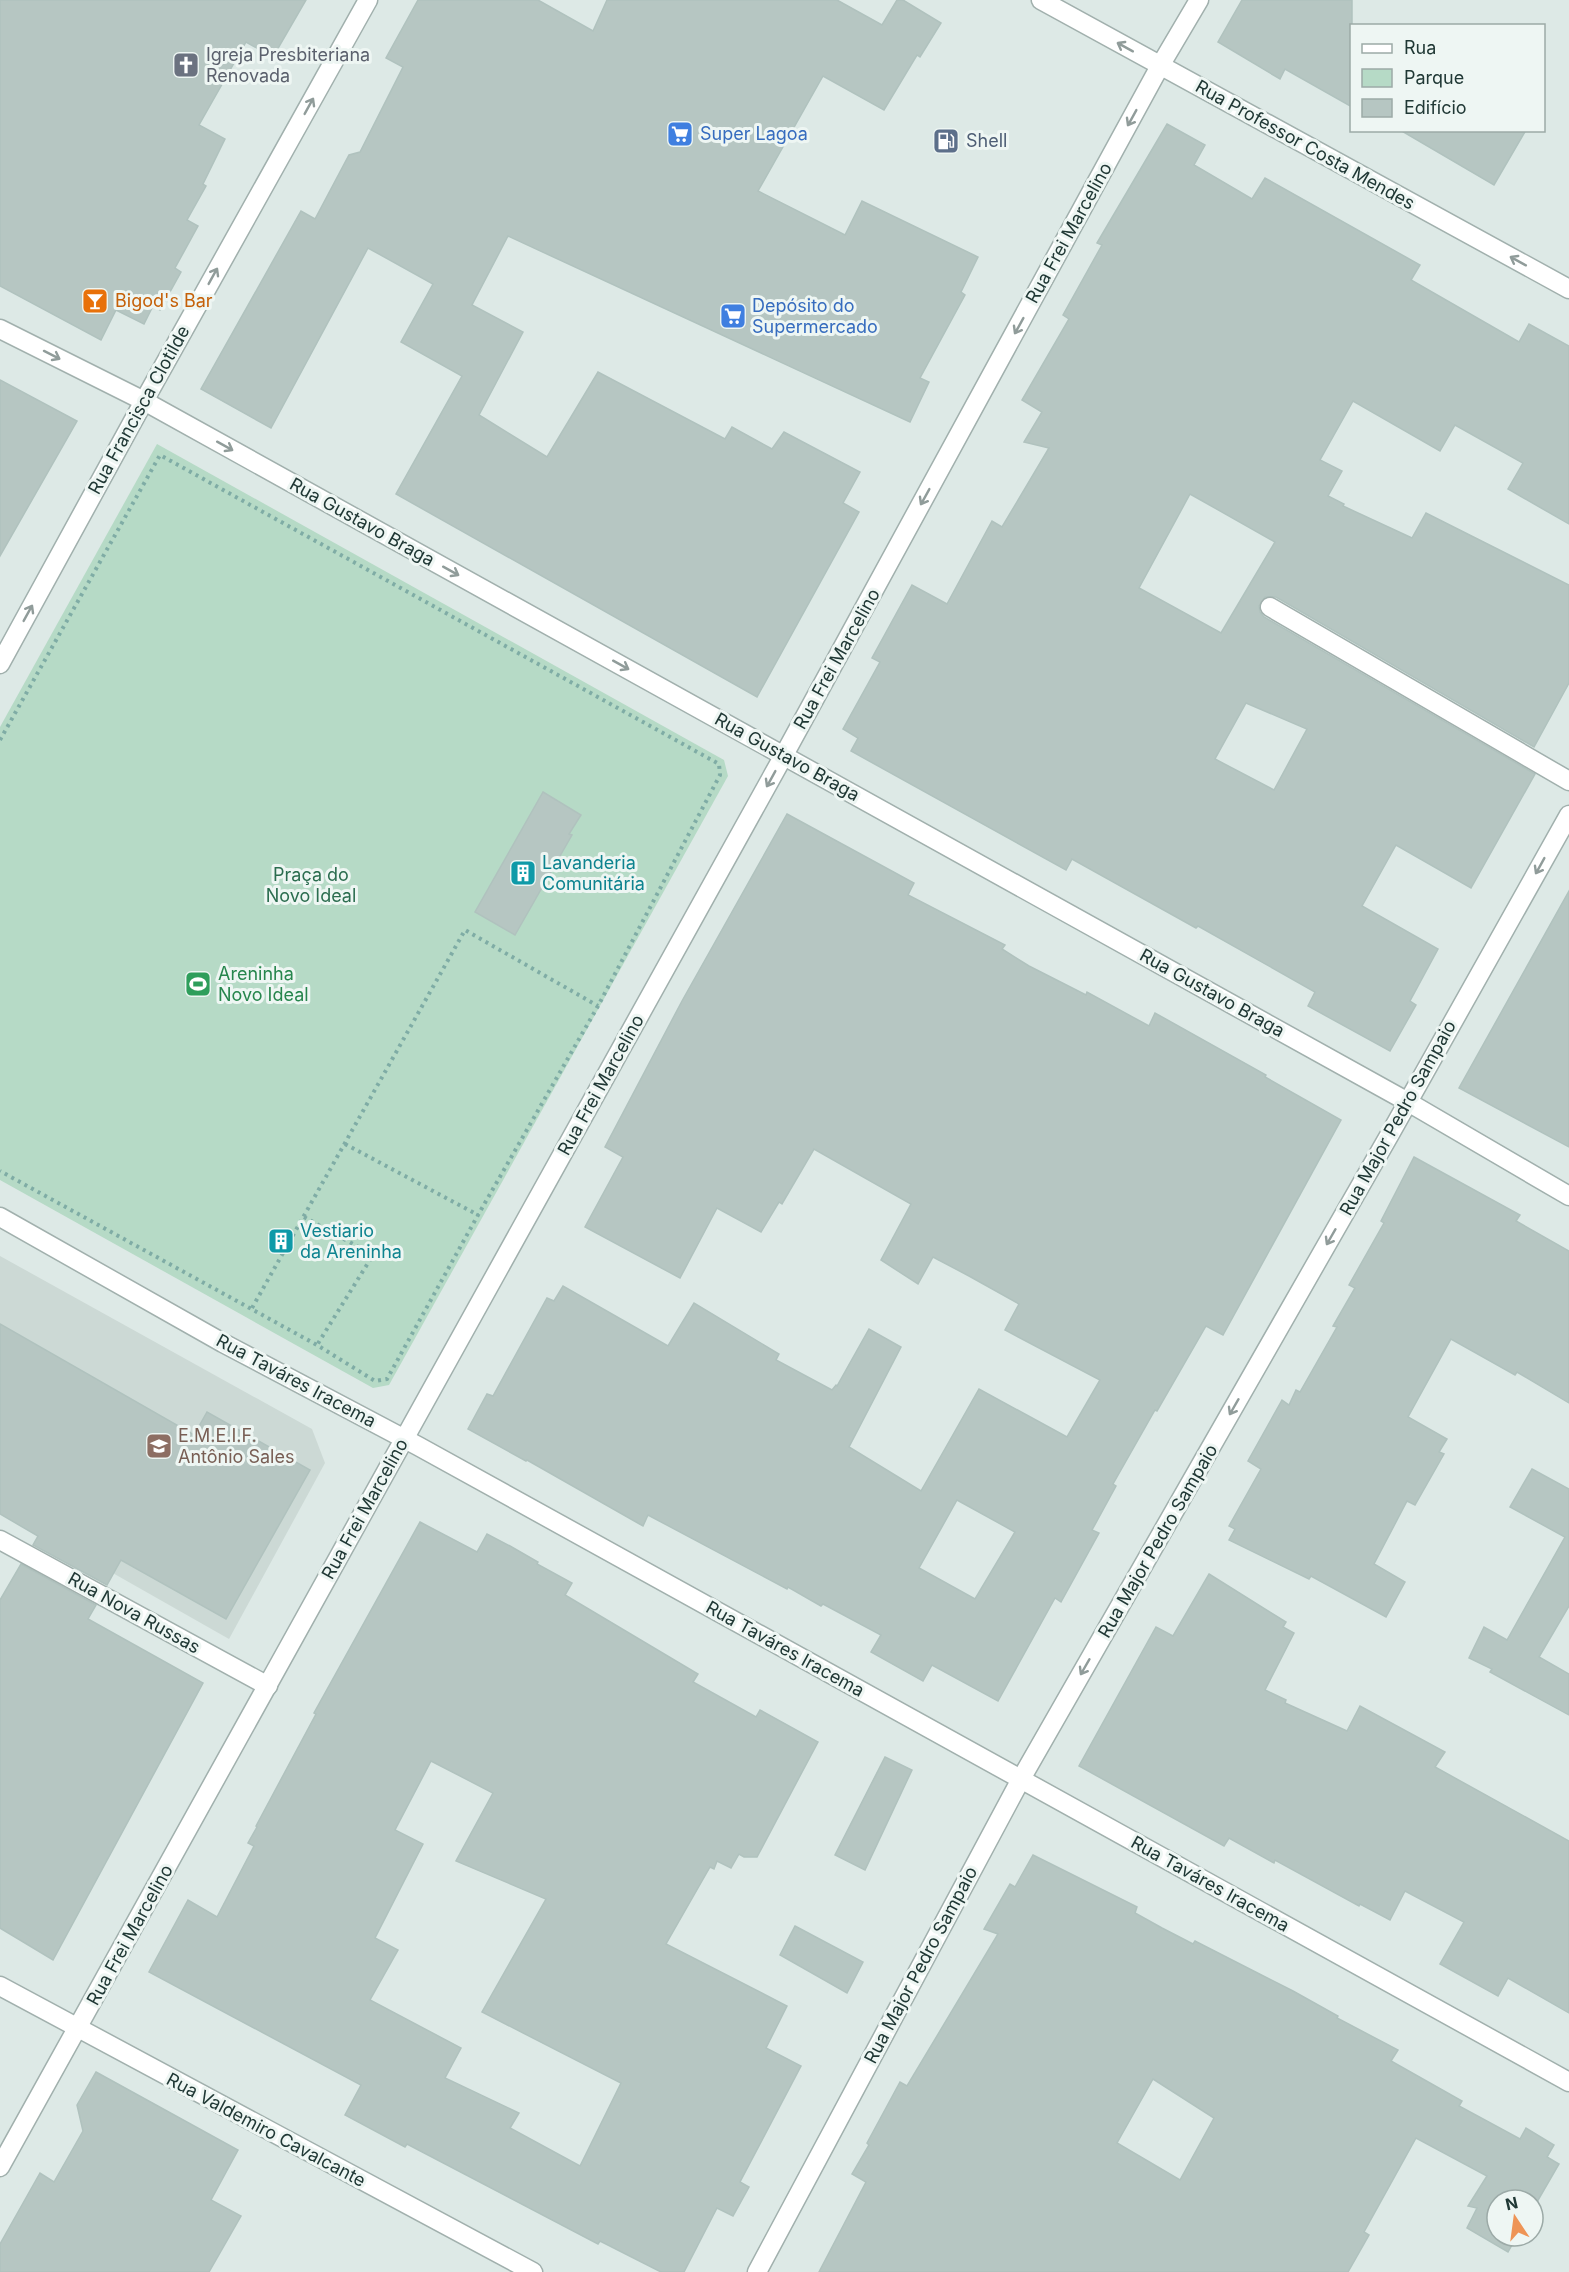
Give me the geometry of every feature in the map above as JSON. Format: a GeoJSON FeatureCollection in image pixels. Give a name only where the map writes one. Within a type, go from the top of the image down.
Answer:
{"type":"FeatureCollection","features":[{"type":"Feature","properties":{"kind":"street","name":"Rua Francisca Clotilde"},"geometry":{"type":"LineString","coordinates":[[0,664],[368,0]]}},
{"type":"Feature","properties":{"kind":"street","name":"Rua Professor Costa Mendes"},"geometry":{"type":"LineString","coordinates":[[1041,0],[1569,289]]}},
{"type":"Feature","properties":{"kind":"street","name":"Rua Frei Marcelino"},"geometry":{"type":"LineString","coordinates":[[0,2167],[784,755],[1160,66],[1199,0]]}},
{"type":"Feature","properties":{"kind":"street","name":"Rua Gustavo Braga"},"geometry":{"type":"LineString","coordinates":[[0,329],[144,401],[1408,1102],[1569,1196]]}},
{"type":"Feature","properties":{"kind":"street"},"geometry":{"type":"LineString","coordinates":[[1270,607],[1569,781]]}},
{"type":"Feature","properties":{"kind":"street","name":"Rua Major Pedro Sampaio"},"geometry":{"type":"LineString","coordinates":[[757,2272],[1021,1779],[1408,1102],[1569,815]]}},
{"type":"Feature","properties":{"kind":"street","name":"Rua Taváres Iracema"},"geometry":{"type":"LineString","coordinates":[[0,1217],[223,1343],[404,1438],[1569,2082]]}},
{"type":"Feature","properties":{"kind":"street","name":"Rua Nova Russas"},"geometry":{"type":"LineString","coordinates":[[0,1540],[268,1686]]}},
{"type":"Feature","properties":{"kind":"street","name":"Rua Valdemiro Cavalcante"},"geometry":{"type":"LineString","coordinates":[[0,1986],[533,2272]]}},
{"type":"Feature","properties":{"kind":"path"},"geometry":{"type":"LineString","coordinates":[[0,740],[160,455],[719,764],[720,775],[598,1006],[387,1379],[375,1381],[252,1308],[0,1172]]}},
{"type":"Feature","properties":{"kind":"path"},"geometry":{"type":"LineString","coordinates":[[252,1308],[465,930],[598,1006]]}},
{"type":"Feature","properties":{"kind":"path"},"geometry":{"type":"LineString","coordinates":[[345,1144],[478,1215]]}},
{"type":"Feature","properties":{"kind":"path"},"geometry":{"type":"LineString","coordinates":[[304,1217],[373,1255],[317,1345]]}},
{"type":"Feature","properties":{"kind":"shaded area","name":"E.M.E.I.F. Antônio Sales"},"geometry":{"type":"Polygon","coordinates":[[[0,1256],[312,1429],[325,1463],[229,1639],[0,1509],[0,1256]]]}},
{"type":"Feature","properties":{"kind":"green space","name":"Praça do Novo Ideal"},"geometry":{"type":"Polygon","coordinates":[[[157,444],[724,760],[728,776],[389,1385],[373,1388],[0,1180],[0,727],[157,444]]]}},
{"type":"Feature","properties":{"kind":"building"},"geometry":{"type":"Polygon","coordinates":[[[0,0],[306,0],[273,57],[246,42],[199,125],[225,139],[203,184],[206,186],[187,220],[198,226],[175,268],[181,272],[160,310],[153,306],[144,324],[116,310],[101,340],[0,286],[0,0]]]}},
{"type":"Feature","properties":{"kind":"building"},"geometry":{"type":"Polygon","coordinates":[[[418,0],[538,0],[593,31],[607,0],[837,0],[882,25],[897,0],[903,0],[941,23],[920,57],[917,55],[884,110],[823,76],[758,191],[845,235],[862,201],[978,257],[961,292],[965,295],[920,378],[929,382],[910,422],[508,236],[472,305],[523,332],[479,415],[547,457],[598,372],[725,439],[732,427],[772,449],[784,432],[860,472],[843,503],[859,512],[757,697],[396,494],[462,376],[401,342],[433,284],[368,248],[271,428],[201,389],[301,211],[315,219],[349,155],[360,152],[403,67],[386,58],[418,0]]]}},
{"type":"Feature","properties":{"kind":"building"},"geometry":{"type":"Polygon","coordinates":[[[1242,0],[1352,0],[1350,106],[1285,69],[1280,79],[1218,42],[1242,0]]]}},
{"type":"Feature","properties":{"kind":"building"},"geometry":{"type":"Polygon","coordinates":[[[1167,124],[1205,145],[1194,165],[1252,199],[1265,178],[1420,265],[1411,280],[1519,342],[1529,324],[1569,346],[1569,524],[1508,489],[1523,463],[1455,425],[1440,451],[1353,401],[1320,460],[1342,471],[1328,496],[1344,504],[1343,506],[1412,538],[1426,513],[1569,585],[1569,683],[1534,747],[1276,597],[1265,597],[1259,606],[1264,617],[1535,774],[1471,888],[1396,845],[1362,906],[1438,949],[1410,1001],[1416,1005],[1390,1051],[1308,1006],[1315,992],[1198,926],[1196,928],[1072,859],[1066,870],[851,751],[858,738],[843,729],[880,662],[872,658],[912,585],[947,604],[992,521],[1002,527],[1049,448],[1024,442],[1042,412],[1022,400],[1069,319],[1063,315],[1102,245],[1097,243],[1167,124]],[[1190,494],[1139,588],[1221,633],[1275,542],[1190,494]],[[1246,703],[1215,759],[1274,790],[1307,729],[1246,703]]]}},
{"type":"Feature","properties":{"kind":"building"},"geometry":{"type":"Polygon","coordinates":[[[1403,132],[1525,132],[1494,185],[1403,132]]]}},
{"type":"Feature","properties":{"kind":"building"},"geometry":{"type":"Polygon","coordinates":[[[0,380],[77,421],[0,556],[0,380]]]}},
{"type":"Feature","properties":{"kind":"building","name":"Lavanderia Comunitária"},"geometry":{"type":"Polygon","coordinates":[[[543,792],[581,815],[515,935],[475,912],[543,792]]]}},
{"type":"Feature","properties":{"kind":"building"},"geometry":{"type":"Polygon","coordinates":[[[787,814],[914,883],[908,895],[1005,945],[1002,949],[1029,966],[1086,995],[1087,992],[1149,1026],[1155,1013],[1341,1120],[1223,1335],[1206,1326],[1157,1411],[1155,1410],[1113,1484],[1116,1486],[1092,1530],[1099,1533],[1061,1602],[1055,1598],[998,1701],[932,1665],[923,1681],[871,1652],[881,1635],[823,1604],[821,1606],[788,1587],[787,1589],[648,1515],[643,1526],[468,1429],[487,1394],[493,1396],[547,1298],[554,1301],[563,1286],[668,1346],[694,1303],[779,1354],[776,1360],[832,1390],[837,1386],[869,1329],[901,1347],[849,1447],[921,1491],[979,1389],[1067,1437],[1100,1380],[1005,1330],[1019,1304],[969,1276],[933,1257],[918,1284],[881,1260],[911,1204],[814,1149],[782,1204],[779,1202],[761,1232],[717,1208],[680,1278],[585,1227],[623,1157],[605,1147],[682,1001],[787,814]],[[957,1500],[919,1568],[975,1599],[1015,1532],[957,1500]]]}},
{"type":"Feature","properties":{"kind":"building"},"geometry":{"type":"Polygon","coordinates":[[[1569,891],[1569,1147],[1459,1088],[1569,891]]]}},
{"type":"Feature","properties":{"kind":"building"},"geometry":{"type":"Polygon","coordinates":[[[1414,1157],[1520,1215],[1516,1221],[1569,1251],[1569,1403],[1517,1372],[1515,1375],[1451,1339],[1408,1417],[1447,1439],[1439,1452],[1444,1454],[1415,1505],[1407,1501],[1374,1564],[1405,1582],[1386,1617],[1311,1576],[1309,1579],[1229,1540],[1235,1529],[1229,1526],[1261,1469],[1248,1461],[1282,1400],[1289,1405],[1296,1390],[1300,1392],[1337,1327],[1333,1326],[1355,1288],[1349,1285],[1384,1223],[1381,1221],[1414,1157]]]}},
{"type":"Feature","properties":{"kind":"building","name":"E.M.E.I.F. Antônio Sales"},"geometry":{"type":"Polygon","coordinates":[[[0,1324],[194,1435],[207,1412],[310,1470],[226,1619],[121,1560],[107,1585],[33,1545],[38,1536],[0,1514],[0,1324]]]}},
{"type":"Feature","properties":{"kind":"building"},"geometry":{"type":"Polygon","coordinates":[[[1532,1469],[1569,1489],[1569,1606],[1539,1657],[1569,1674],[1569,1715],[1490,1672],[1492,1669],[1469,1658],[1484,1627],[1507,1640],[1565,1537],[1510,1507],[1532,1469]]]}},
{"type":"Feature","properties":{"kind":"building"},"geometry":{"type":"Polygon","coordinates":[[[420,1522],[477,1552],[487,1534],[510,1546],[572,1583],[565,1595],[698,1674],[693,1682],[756,1717],[760,1710],[818,1742],[757,1857],[744,1857],[739,1854],[731,1868],[717,1861],[714,1869],[710,1867],[666,1944],[787,2006],[766,2048],[801,2066],[740,2182],[749,2187],[733,2216],[717,2208],[684,2272],[661,2272],[600,2241],[598,2244],[407,2144],[405,2147],[345,2115],[361,2085],[149,1972],[188,1900],[217,1917],[254,1846],[248,1843],[256,1826],[316,1714],[314,1713],[420,1522]],[[431,1761],[395,1830],[423,1844],[375,1938],[398,1950],[370,2000],[461,2048],[445,2078],[519,2113],[510,2128],[580,2166],[621,2083],[482,2012],[546,1899],[456,1861],[493,1793],[431,1761]]]}},
{"type":"Feature","properties":{"kind":"building"},"geometry":{"type":"Polygon","coordinates":[[[21,1564],[96,1605],[88,1619],[203,1683],[53,1960],[0,1928],[0,1600],[21,1564]]]}},
{"type":"Feature","properties":{"kind":"building"},"geometry":{"type":"Polygon","coordinates":[[[1209,1574],[1286,1622],[1283,1627],[1294,1633],[1265,1690],[1286,1700],[1285,1703],[1347,1731],[1360,1706],[1445,1752],[1435,1767],[1569,1841],[1569,2013],[1508,1978],[1498,1996],[1440,1964],[1464,1922],[1405,1891],[1390,1920],[1360,1904],[1359,1906],[1275,1860],[1274,1863],[1229,1838],[1224,1846],[1079,1766],[1156,1627],[1173,1636],[1209,1574]]]}},
{"type":"Feature","properties":{"kind":"building"},"geometry":{"type":"Polygon","coordinates":[[[885,1757],[912,1770],[865,1870],[835,1855],[885,1757]]]}},
{"type":"Feature","properties":{"kind":"building"},"geometry":{"type":"Polygon","coordinates":[[[1033,1855],[1137,1907],[1135,1913],[1162,1928],[1193,1944],[1195,1941],[1293,1991],[1338,2016],[1337,2018],[1398,2050],[1391,2061],[1462,2101],[1459,2106],[1520,2139],[1526,2128],[1554,2145],[1547,2157],[1559,2164],[1545,2188],[1485,2188],[1485,2239],[1467,2228],[1477,2208],[1468,2206],[1487,2176],[1416,2138],[1364,2232],[1369,2235],[1348,2272],[819,2272],[866,2182],[852,2174],[869,2145],[867,2143],[900,2082],[907,2086],[998,1934],[984,1929],[1010,1884],[1015,1887],[1033,1855]],[[1153,2079],[1117,2143],[1180,2180],[1214,2118],[1153,2079]]]}},
{"type":"Feature","properties":{"kind":"building"},"geometry":{"type":"Polygon","coordinates":[[[795,1926],[863,1962],[847,1993],[780,1955],[795,1926]]]}},
{"type":"Feature","properties":{"kind":"building"},"geometry":{"type":"Polygon","coordinates":[[[96,2072],[238,2150],[211,2200],[241,2216],[209,2272],[0,2272],[0,2244],[40,2173],[54,2182],[83,2131],[77,2105],[96,2072]]]}},
{"type":"Feature","properties":{"kind":"place","name":"Igreja Presbiteriana Renovada"},"geometry":{"type":"Point","coordinates":[186,65]}},
{"type":"Feature","properties":{"kind":"place","name":"Super Lagoa"},"geometry":{"type":"Point","coordinates":[680,134]}},
{"type":"Feature","properties":{"kind":"place","name":"Shell"},"geometry":{"type":"Point","coordinates":[946,141]}},
{"type":"Feature","properties":{"kind":"place","name":"Bigod's Bar"},"geometry":{"type":"Point","coordinates":[95,301]}},
{"type":"Feature","properties":{"kind":"place","name":"Depósito do Supermercado"},"geometry":{"type":"Point","coordinates":[733,316]}},
{"type":"Feature","properties":{"kind":"place","name":"Lavanderia Comunitária"},"geometry":{"type":"Point","coordinates":[523,873]}},
{"type":"Feature","properties":{"kind":"place","name":"Areninha Novo Ideal"},"geometry":{"type":"Point","coordinates":[198,984]}},
{"type":"Feature","properties":{"kind":"place","name":"Vestiario da Areninha"},"geometry":{"type":"Point","coordinates":[281,1241]}},
{"type":"Feature","properties":{"kind":"place","name":"E.M.E.I.F. Antônio Sales"},"geometry":{"type":"Point","coordinates":[159,1446]}}]}
